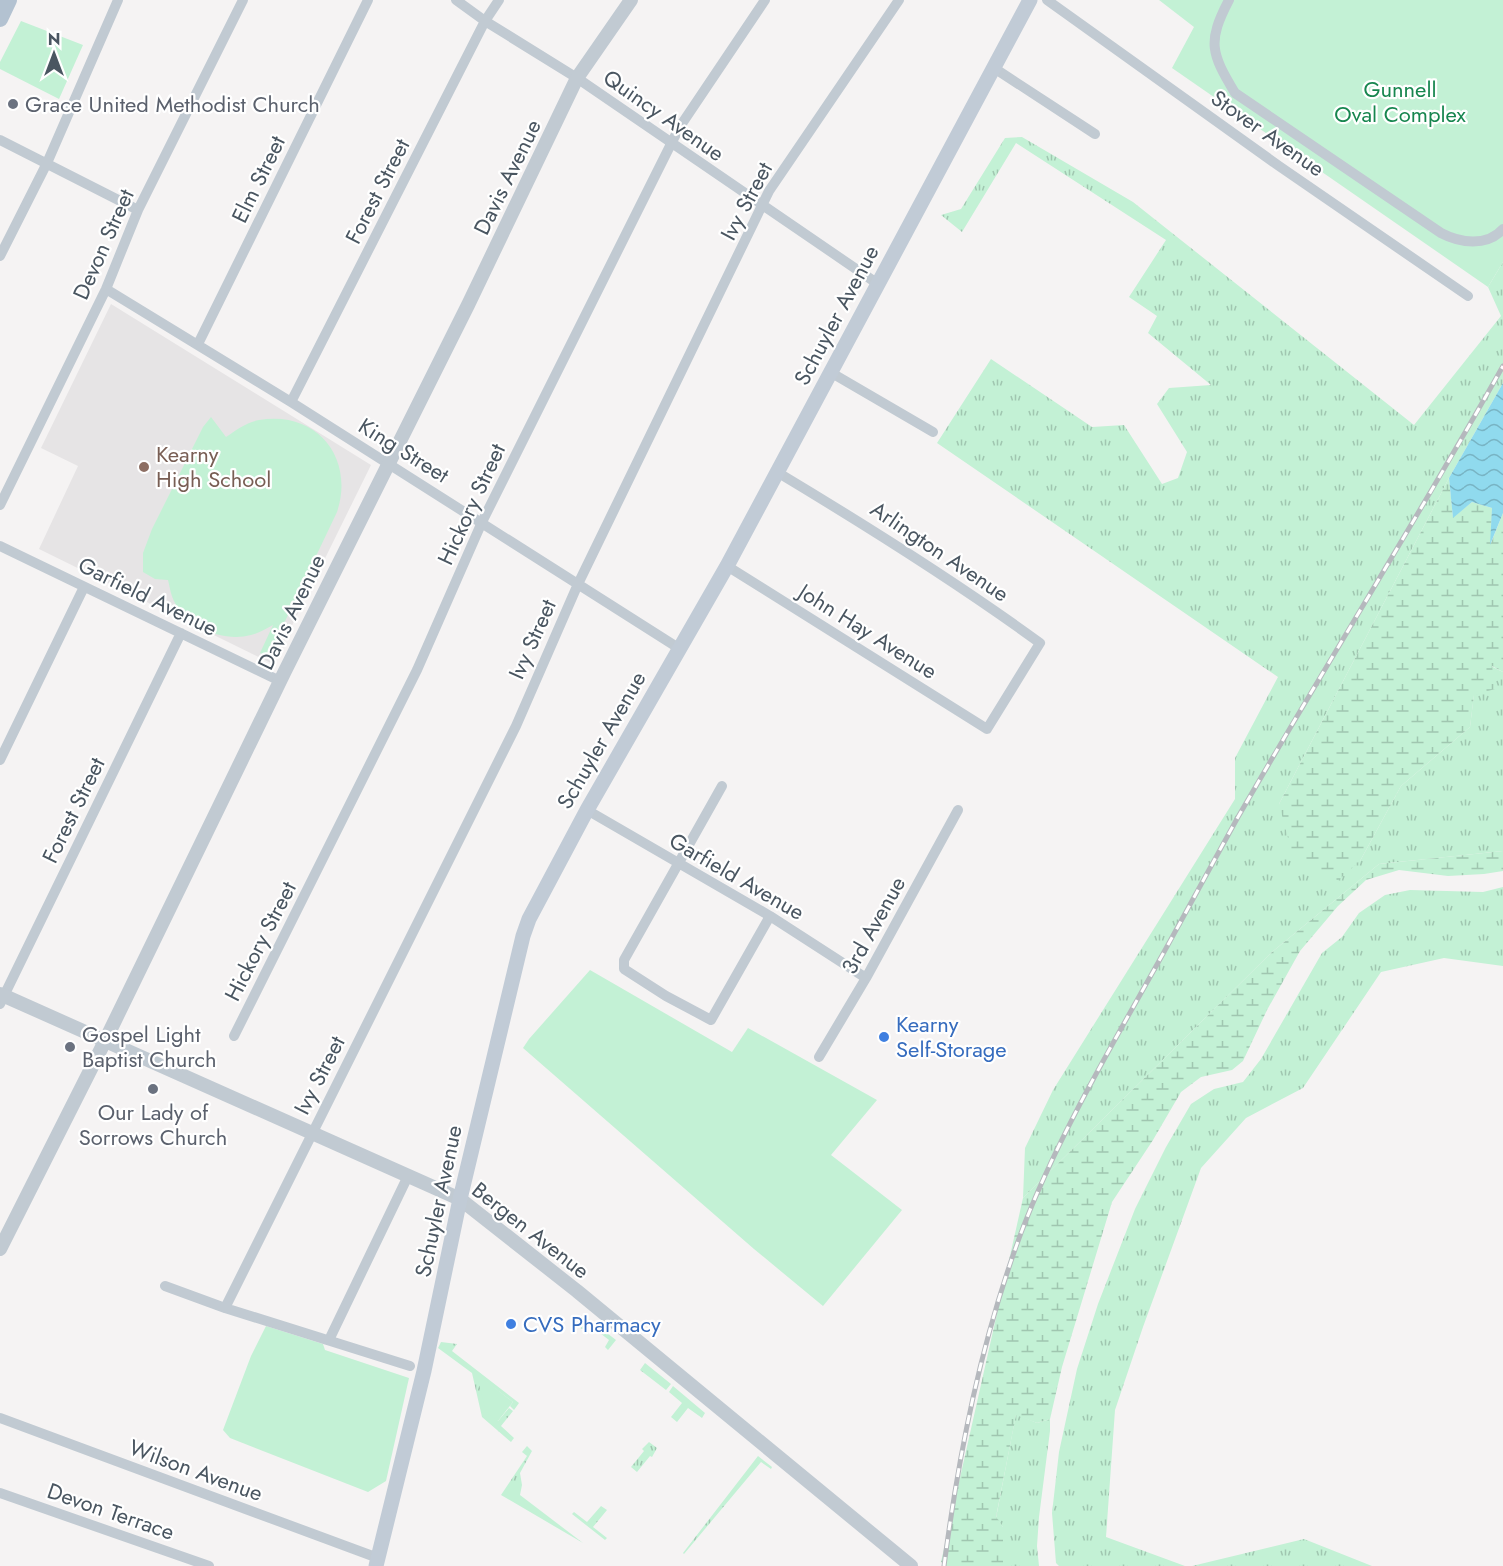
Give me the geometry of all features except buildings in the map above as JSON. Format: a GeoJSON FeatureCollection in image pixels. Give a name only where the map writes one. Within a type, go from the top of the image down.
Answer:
{"type":"FeatureCollection","features":[{"type":"Feature","properties":{"kind":"main road"},"geometry":{"type":"LineString","coordinates":[[0,19],[9,0]]}},
{"type":"Feature","properties":{"kind":"main road","name":"Schuyler Avenue"},"geometry":{"type":"LineString","coordinates":[[377,1562],[424,1371],[460,1199],[523,936],[536,904],[587,810],[727,566],[1030,0]]}},
{"type":"Feature","properties":{"kind":"street"},"geometry":{"type":"LineString","coordinates":[[0,256],[46,163],[118,0]]}},
{"type":"Feature","properties":{"kind":"street","name":"Devon Street"},"geometry":{"type":"LineString","coordinates":[[0,504],[106,289],[138,210],[243,0]]}},
{"type":"Feature","properties":{"kind":"street","name":"Elm Street"},"geometry":{"type":"LineString","coordinates":[[198,344],[368,0]]}},
{"type":"Feature","properties":{"kind":"street","name":"Quincy Avenue"},"geometry":{"type":"LineString","coordinates":[[456,0],[485,21],[577,78],[878,284]]}},
{"type":"Feature","properties":{"kind":"street","name":"Forest Street"},"geometry":{"type":"LineString","coordinates":[[291,402],[485,21],[500,0]]}},
{"type":"Feature","properties":{"kind":"street","name":"Davis Avenue"},"geometry":{"type":"LineString","coordinates":[[0,1249],[468,305],[577,78],[631,0]]}},
{"type":"Feature","properties":{"kind":"street","name":"Hickory Street"},"geometry":{"type":"LineString","coordinates":[[234,1036],[417,670],[482,522],[679,128],[765,0]]}},
{"type":"Feature","properties":{"kind":"street","name":"Ivy Street"},"geometry":{"type":"LineString","coordinates":[[225,1308],[516,726],[578,584],[769,191],[899,0]]}},
{"type":"Feature","properties":{"kind":"street","name":"Stover Avenue"},"geometry":{"type":"LineString","coordinates":[[1047,0],[1278,166],[1468,296]]}},
{"type":"Feature","properties":{"kind":"street"},"geometry":{"type":"LineString","coordinates":[[1229,0],[1219,20],[1214,44],[1218,64],[1235,93],[1456,241],[1479,242],[1503,229]]}},
{"type":"Feature","properties":{"kind":"street"},"geometry":{"type":"LineString","coordinates":[[994,68],[1095,134]]}},
{"type":"Feature","properties":{"kind":"street"},"geometry":{"type":"LineString","coordinates":[[0,140],[138,210]]}},
{"type":"Feature","properties":{"kind":"street","name":"King Street"},"geometry":{"type":"LineString","coordinates":[[106,289],[291,402],[680,649]]}},
{"type":"Feature","properties":{"kind":"street"},"geometry":{"type":"LineString","coordinates":[[830,372],[933,432]]}},
{"type":"Feature","properties":{"kind":"street","name":"Arlington Avenue"},"geometry":{"type":"LineString","coordinates":[[777,472],[881,534],[985,603],[1040,643],[987,729]]}},
{"type":"Feature","properties":{"kind":"street","name":"Garfield Avenue"},"geometry":{"type":"LineString","coordinates":[[0,546],[280,681]]}},
{"type":"Feature","properties":{"kind":"street","name":"John Hay Avenue"},"geometry":{"type":"LineString","coordinates":[[727,566],[987,729]]}},
{"type":"Feature","properties":{"kind":"street"},"geometry":{"type":"LineString","coordinates":[[0,760],[84,587]]}},
{"type":"Feature","properties":{"kind":"street","name":"Forest Street"},"geometry":{"type":"LineString","coordinates":[[1,998],[181,633]]}},
{"type":"Feature","properties":{"kind":"street"},"geometry":{"type":"LineString","coordinates":[[722,786],[624,960],[624,969],[666,996],[711,1020],[770,916]]}},
{"type":"Feature","properties":{"kind":"street","name":"Garfield Avenue"},"geometry":{"type":"LineString","coordinates":[[587,810],[770,916],[866,978]]}},
{"type":"Feature","properties":{"kind":"street","name":"3rd Avenue"},"geometry":{"type":"LineString","coordinates":[[819,1057],[866,978],[958,810]]}},
{"type":"Feature","properties":{"kind":"street","name":"Bergen Avenue"},"geometry":{"type":"LineString","coordinates":[[1,998],[105,1041],[460,1199],[578,1291],[911,1566]]}},
{"type":"Feature","properties":{"kind":"street"},"geometry":{"type":"LineString","coordinates":[[329,1340],[408,1176]]}},
{"type":"Feature","properties":{"kind":"street"},"geometry":{"type":"LineString","coordinates":[[165,1286],[225,1308],[410,1366]]}},
{"type":"Feature","properties":{"kind":"street","name":"Wilson Avenue"},"geometry":{"type":"LineString","coordinates":[[0,1418],[377,1562]]}},
{"type":"Feature","properties":{"kind":"street","name":"Devon Terrace"},"geometry":{"type":"LineString","coordinates":[[0,1493],[209,1566]]}},
{"type":"Feature","properties":{"kind":"shaded area"},"geometry":{"type":"Polygon","coordinates":[[[111,304],[371,465],[273,664],[39,549],[78,466],[41,448],[111,304]]]}},
{"type":"Feature","properties":{"kind":"green space","name":"Gunnell Oval Complex"},"geometry":{"type":"Polygon","coordinates":[[[1159,0],[1503,0],[1503,262],[1488,287],[1172,68],[1194,27],[1159,0]]]}},
{"type":"Feature","properties":{"kind":"green space"},"geometry":{"type":"Polygon","coordinates":[[[21,21],[83,45],[59,99],[0,69],[0,62],[21,21]]]}},
{"type":"Feature","properties":{"kind":"green space"},"geometry":{"type":"Polygon","coordinates":[[[1022,137],[1133,202],[1414,425],[1501,316],[1488,287],[1503,262],[1503,383],[1449,478],[1279,804],[1360,861],[1401,786],[1470,727],[1474,694],[1491,666],[1503,672],[1503,851],[1379,864],[1272,952],[1023,1198],[1025,1148],[1053,1090],[1235,799],[1235,758],[1278,677],[937,443],[991,359],[1092,427],[1124,425],[1162,484],[1178,478],[1187,452],[1157,404],[1169,388],[1211,385],[1148,333],[1157,316],[1129,297],[1166,240],[1016,143],[962,232],[941,215],[961,209],[1005,138],[1022,137]]]}},
{"type":"Feature","properties":{"kind":"green space"},"geometry":{"type":"Polygon","coordinates":[[[211,417],[226,437],[246,424],[259,420],[280,419],[298,423],[314,430],[326,442],[336,457],[341,473],[341,492],[337,512],[268,657],[260,653],[273,625],[257,633],[241,637],[219,635],[208,631],[189,620],[181,612],[172,598],[168,580],[155,579],[143,572],[143,553],[152,529],[203,427],[211,417]]]}},
{"type":"Feature","properties":{"kind":"green space"},"geometry":{"type":"Polygon","coordinates":[[[1449,478],[1453,517],[1472,502],[1492,508],[1491,543],[1503,513],[1503,672],[1492,666],[1495,689],[1474,695],[1470,727],[1401,786],[1360,861],[1334,884],[1293,857],[1279,804],[1449,478]]]}},
{"type":"Feature","properties":{"kind":"green space"},"geometry":{"type":"Polygon","coordinates":[[[1503,851],[1503,871],[1448,876],[1399,870],[1366,880],[1338,906],[1300,951],[1267,1010],[1243,1061],[1232,1070],[1201,1077],[1181,1092],[1112,1202],[1062,1367],[1050,1419],[1037,1423],[1016,1415],[996,1517],[1003,1527],[1003,1566],[946,1566],[941,1562],[1023,1198],[1272,952],[1379,864],[1503,851]]]}},
{"type":"Feature","properties":{"kind":"green space"},"geometry":{"type":"Polygon","coordinates":[[[1503,887],[1503,966],[1444,958],[1381,972],[1303,1088],[1246,1118],[1201,1168],[1115,1410],[1106,1537],[1185,1566],[1059,1566],[1056,1563],[1052,1513],[1059,1452],[1077,1369],[1098,1304],[1135,1209],[1166,1147],[1191,1104],[1214,1089],[1243,1082],[1261,1059],[1322,953],[1342,937],[1359,913],[1385,895],[1410,890],[1483,892],[1503,887]]]}},
{"type":"Feature","properties":{"kind":"green space"},"geometry":{"type":"Polygon","coordinates":[[[590,970],[732,1052],[748,1028],[877,1100],[831,1155],[902,1210],[823,1306],[523,1048],[590,970]]]}},
{"type":"Feature","properties":{"kind":"green space"},"geometry":{"type":"Polygon","coordinates":[[[586,1317],[616,1340],[608,1350],[605,1347],[609,1340],[588,1324],[581,1329],[580,1325],[586,1317]]]}},
{"type":"Feature","properties":{"kind":"green space"},"geometry":{"type":"Polygon","coordinates":[[[266,1326],[323,1344],[325,1350],[409,1378],[386,1481],[368,1492],[230,1438],[223,1430],[251,1356],[266,1326]]]}},
{"type":"Feature","properties":{"kind":"green space"},"geometry":{"type":"Polygon","coordinates":[[[441,1342],[457,1344],[452,1351],[519,1403],[514,1410],[510,1406],[513,1402],[481,1378],[498,1421],[509,1408],[513,1411],[501,1426],[514,1438],[511,1442],[482,1417],[472,1373],[438,1348],[441,1342]]]}},
{"type":"Feature","properties":{"kind":"green space"},"geometry":{"type":"Polygon","coordinates":[[[645,1363],[671,1384],[666,1390],[640,1370],[645,1363]]]}},
{"type":"Feature","properties":{"kind":"green space"},"geometry":{"type":"Polygon","coordinates":[[[481,1377],[513,1402],[498,1421],[486,1412],[478,1380],[481,1377]]]}},
{"type":"Feature","properties":{"kind":"green space"},"geometry":{"type":"Polygon","coordinates":[[[673,1386],[705,1413],[702,1418],[688,1408],[677,1422],[671,1417],[682,1403],[669,1392],[673,1386]]]}},
{"type":"Feature","properties":{"kind":"green space"},"geometry":{"type":"Polygon","coordinates":[[[1016,1414],[1037,1423],[1050,1419],[1039,1517],[1037,1546],[1039,1566],[1003,1566],[1003,1527],[996,1518],[1016,1414]]]}},
{"type":"Feature","properties":{"kind":"green space"},"geometry":{"type":"Polygon","coordinates":[[[649,1442],[657,1448],[652,1457],[650,1456],[637,1472],[631,1467],[649,1442]]]}},
{"type":"Feature","properties":{"kind":"green space"},"geometry":{"type":"Polygon","coordinates":[[[527,1446],[532,1451],[520,1473],[522,1485],[520,1495],[583,1543],[501,1495],[527,1456],[522,1452],[527,1446]]]}},
{"type":"Feature","properties":{"kind":"green space"},"geometry":{"type":"Polygon","coordinates":[[[758,1456],[772,1467],[771,1469],[761,1462],[684,1554],[683,1553],[758,1456]]]}},
{"type":"Feature","properties":{"kind":"green space"},"geometry":{"type":"Polygon","coordinates":[[[601,1506],[607,1510],[593,1527],[607,1538],[605,1540],[572,1514],[574,1512],[587,1522],[601,1506]]]}},
{"type":"Feature","properties":{"kind":"green space"},"geometry":{"type":"Polygon","coordinates":[[[1304,1539],[1372,1566],[1192,1566],[1304,1539]]]}},
{"type":"Feature","properties":{"kind":"water"},"geometry":{"type":"Polygon","coordinates":[[[1503,383],[1503,513],[1490,545],[1492,508],[1472,502],[1453,518],[1449,478],[1503,383]]]}},
{"type":"Feature","properties":{"kind":"railway"},"geometry":{"type":"LineString","coordinates":[[944,1566],[964,1439],[983,1356],[1021,1233],[1052,1161],[1087,1090],[1238,817],[1503,366]]}},
{"type":"Feature","properties":{"kind":"place","name":"Grace United Methodist Church"},"geometry":{"type":"Point","coordinates":[13,104]}},
{"type":"Feature","properties":{"kind":"place","name":"Kearny High School"},"geometry":{"type":"Point","coordinates":[144,467]}},
{"type":"Feature","properties":{"kind":"place","name":"Kearny Self-Storage"},"geometry":{"type":"Point","coordinates":[884,1037]}},
{"type":"Feature","properties":{"kind":"place","name":"Gospel Light Baptist Church"},"geometry":{"type":"Point","coordinates":[70,1047]}},
{"type":"Feature","properties":{"kind":"place","name":"Our Lady of Sorrows Church"},"geometry":{"type":"Point","coordinates":[153,1089]}},
{"type":"Feature","properties":{"kind":"place","name":"CVS Pharmacy"},"geometry":{"type":"Point","coordinates":[511,1324]}}]}
